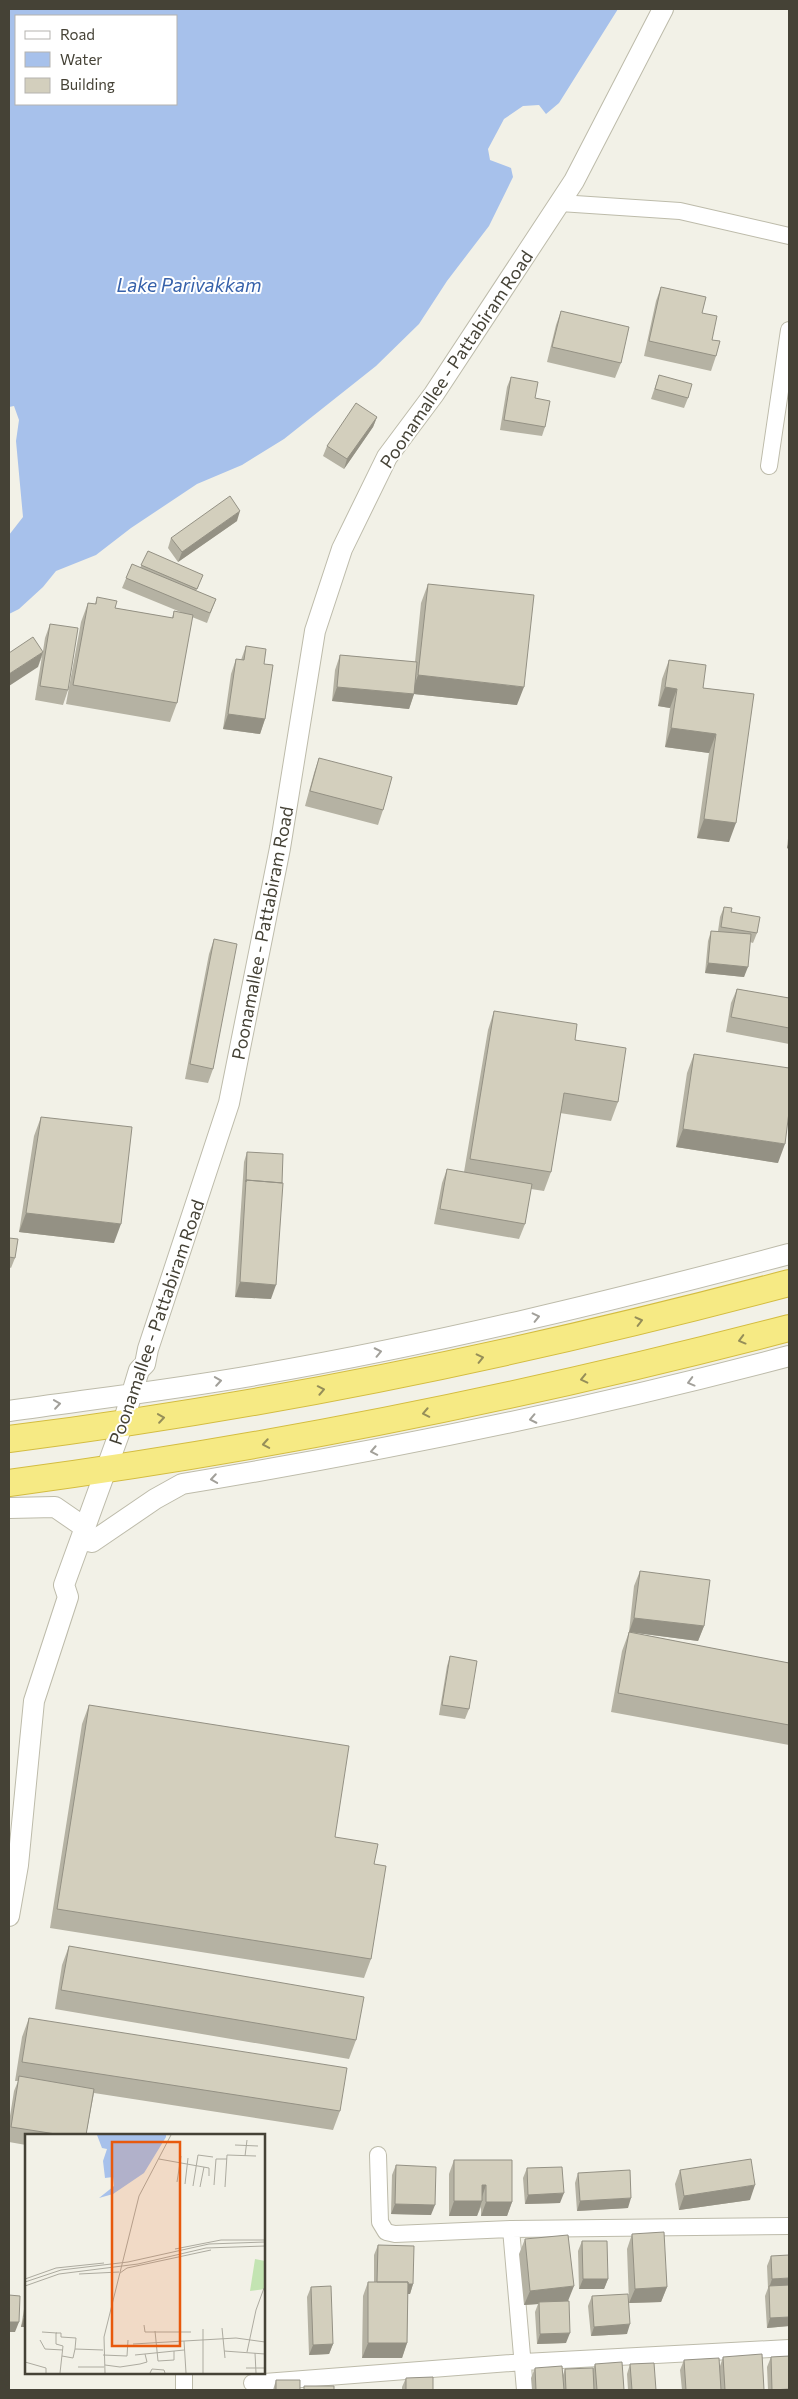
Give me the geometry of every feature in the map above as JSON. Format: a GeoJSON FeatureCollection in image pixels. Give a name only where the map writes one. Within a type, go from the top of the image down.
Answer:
{"type":"FeatureCollection","features":[{"type":"Feature","properties":{"kind":"highway"},"geometry":{"type":"LineString","coordinates":[[9,1439],[193,1413],[438,1368],[625,1325],[789,1283]]}},
{"type":"Feature","properties":{"kind":"highway"},"geometry":{"type":"LineString","coordinates":[[19,1482],[111,1469],[310,1436],[451,1408],[643,1365],[789,1328]]}},
{"type":"Feature","properties":{"kind":"street","name":"Poonamallee - Pattabiram Road"},"geometry":{"type":"LineString","coordinates":[[9,1916],[18,1865],[34,1701],[68,1597],[77,1588],[88,1534],[137,1394],[148,1373],[145,1364],[148,1349],[229,1103],[280,848],[315,631],[342,549],[387,457],[434,394],[574,181],[663,9]]}},
{"type":"Feature","properties":{"kind":"street"},"geometry":{"type":"LineString","coordinates":[[560,203],[680,211],[789,236]]}},
{"type":"Feature","properties":{"kind":"street"},"geometry":{"type":"LineString","coordinates":[[769,466],[789,330]]}},
{"type":"Feature","properties":{"kind":"street"},"geometry":{"type":"LineString","coordinates":[[9,1411],[137,1394],[261,1374],[378,1352],[617,1298],[789,1254]]}},
{"type":"Feature","properties":{"kind":"street"},"geometry":{"type":"LineString","coordinates":[[19,1482],[55,1507],[88,1534],[182,1484],[459,1435],[687,1383],[789,1356]]}},
{"type":"Feature","properties":{"kind":"street"},"geometry":{"type":"LineString","coordinates":[[9,1508],[55,1507]]}},
{"type":"Feature","properties":{"kind":"street"},"geometry":{"type":"LineString","coordinates":[[378,2155],[380,2222],[386,2232],[395,2234],[511,2230],[789,2226]]}},
{"type":"Feature","properties":{"kind":"street"},"geometry":{"type":"LineString","coordinates":[[511,2230],[525,2390]]}},
{"type":"Feature","properties":{"kind":"street"},"geometry":{"type":"LineString","coordinates":[[252,2383],[524,2362],[789,2348]]}},
{"type":"Feature","properties":{"kind":"street"},"geometry":{"type":"LineString","coordinates":[[184,2374],[184,2390]]}},
{"type":"Feature","properties":{"kind":"water","name":"Lake Parivakkam"},"geometry":{"type":"Polygon","coordinates":[[[9,9],[618,9],[559,103],[546,114],[539,105],[523,106],[504,119],[488,149],[490,160],[511,168],[513,177],[489,226],[447,281],[419,324],[376,366],[284,439],[242,465],[197,484],[131,528],[96,555],[56,571],[43,587],[19,609],[9,614],[9,535],[23,517],[16,441],[19,420],[14,406],[9,407],[9,9]]]}},
{"type":"Feature","properties":{"kind":"building"},"geometry":{"type":"Polygon","coordinates":[[[661,287],[706,297],[702,313],[717,316],[712,340],[720,341],[716,356],[649,341],[661,287]]]}},
{"type":"Feature","properties":{"kind":"building"},"geometry":{"type":"Polygon","coordinates":[[[561,311],[629,327],[621,363],[552,347],[561,311]]]}},
{"type":"Feature","properties":{"kind":"building"},"geometry":{"type":"Polygon","coordinates":[[[659,375],[692,384],[688,398],[655,389],[659,375]]]}},
{"type":"Feature","properties":{"kind":"building"},"geometry":{"type":"Polygon","coordinates":[[[511,377],[538,382],[535,398],[550,401],[545,427],[504,420],[511,377]]]}},
{"type":"Feature","properties":{"kind":"building"},"geometry":{"type":"Polygon","coordinates":[[[356,403],[377,417],[347,459],[327,446],[356,403]]]}},
{"type":"Feature","properties":{"kind":"building"},"geometry":{"type":"Polygon","coordinates":[[[230,496],[240,511],[182,552],[171,538],[230,496]]]}},
{"type":"Feature","properties":{"kind":"building"},"geometry":{"type":"Polygon","coordinates":[[[148,551],[203,575],[197,589],[141,565],[148,551]]]}},
{"type":"Feature","properties":{"kind":"building"},"geometry":{"type":"Polygon","coordinates":[[[132,564],[216,599],[210,613],[126,578],[132,564]]]}},
{"type":"Feature","properties":{"kind":"building"},"geometry":{"type":"Polygon","coordinates":[[[428,584],[534,595],[524,687],[418,675],[428,584]]]}},
{"type":"Feature","properties":{"kind":"building"},"geometry":{"type":"Polygon","coordinates":[[[97,597],[117,601],[115,608],[173,618],[174,611],[193,615],[177,703],[73,685],[88,603],[96,604],[97,597]]]}},
{"type":"Feature","properties":{"kind":"building"},"geometry":{"type":"Polygon","coordinates":[[[50,624],[78,628],[68,690],[40,686],[50,624]]]}},
{"type":"Feature","properties":{"kind":"building"},"geometry":{"type":"Polygon","coordinates":[[[33,637],[43,652],[9,674],[9,653],[33,637]]]}},
{"type":"Feature","properties":{"kind":"building"},"geometry":{"type":"Polygon","coordinates":[[[246,646],[266,649],[264,664],[273,665],[265,719],[228,714],[236,659],[244,660],[246,646]]]}},
{"type":"Feature","properties":{"kind":"building"},"geometry":{"type":"Polygon","coordinates":[[[340,655],[417,662],[414,694],[337,687],[340,655]]]}},
{"type":"Feature","properties":{"kind":"building"},"geometry":{"type":"Polygon","coordinates":[[[669,660],[706,665],[703,688],[754,694],[736,823],[704,819],[716,734],[671,728],[677,689],[665,687],[669,660]]]}},
{"type":"Feature","properties":{"kind":"building"},"geometry":{"type":"Polygon","coordinates":[[[319,758],[392,777],[383,810],[310,791],[319,758]]]}},
{"type":"Feature","properties":{"kind":"building"},"geometry":{"type":"Polygon","coordinates":[[[724,907],[732,908],[731,912],[760,917],[757,933],[721,927],[724,907]]]}},
{"type":"Feature","properties":{"kind":"building"},"geometry":{"type":"Polygon","coordinates":[[[711,931],[751,934],[748,967],[708,963],[711,931]]]}},
{"type":"Feature","properties":{"kind":"building"},"geometry":{"type":"Polygon","coordinates":[[[214,939],[237,944],[213,1069],[190,1064],[214,939]]]}},
{"type":"Feature","properties":{"kind":"building"},"geometry":{"type":"Polygon","coordinates":[[[737,989],[789,998],[789,1028],[731,1017],[737,989]]]}},
{"type":"Feature","properties":{"kind":"building"},"geometry":{"type":"Polygon","coordinates":[[[494,1011],[577,1024],[575,1040],[626,1048],[618,1102],[564,1093],[551,1172],[470,1159],[494,1011]]]}},
{"type":"Feature","properties":{"kind":"building"},"geometry":{"type":"Polygon","coordinates":[[[694,1054],[789,1068],[789,1112],[785,1144],[683,1129],[694,1054]]]}},
{"type":"Feature","properties":{"kind":"building"},"geometry":{"type":"Polygon","coordinates":[[[41,1117],[132,1127],[121,1224],[26,1213],[41,1117]]]}},
{"type":"Feature","properties":{"kind":"building"},"geometry":{"type":"Polygon","coordinates":[[[247,1152],[283,1154],[282,1183],[246,1180],[247,1152]]]}},
{"type":"Feature","properties":{"kind":"building"},"geometry":{"type":"Polygon","coordinates":[[[447,1169],[532,1184],[525,1224],[440,1209],[447,1169]]]}},
{"type":"Feature","properties":{"kind":"building"},"geometry":{"type":"Polygon","coordinates":[[[246,1180],[283,1183],[276,1285],[240,1282],[246,1180]]]}},
{"type":"Feature","properties":{"kind":"building"},"geometry":{"type":"Polygon","coordinates":[[[9,1238],[18,1239],[15,1258],[9,1257],[9,1238]]]}},
{"type":"Feature","properties":{"kind":"building"},"geometry":{"type":"Polygon","coordinates":[[[640,1571],[710,1580],[704,1626],[634,1618],[640,1571]]]}},
{"type":"Feature","properties":{"kind":"building"},"geometry":{"type":"Polygon","coordinates":[[[629,1632],[789,1663],[789,1725],[618,1693],[629,1632]]]}},
{"type":"Feature","properties":{"kind":"building"},"geometry":{"type":"Polygon","coordinates":[[[450,1656],[477,1661],[469,1709],[442,1705],[450,1656]]]}},
{"type":"Feature","properties":{"kind":"building"},"geometry":{"type":"Polygon","coordinates":[[[89,1705],[349,1746],[335,1837],[378,1844],[374,1864],[386,1866],[371,1959],[57,1909],[89,1705]]]}},
{"type":"Feature","properties":{"kind":"building"},"geometry":{"type":"Polygon","coordinates":[[[69,1946],[364,1997],[356,2040],[61,1990],[69,1946]]]}},
{"type":"Feature","properties":{"kind":"building"},"geometry":{"type":"Polygon","coordinates":[[[29,2018],[347,2068],[340,2111],[22,2062],[29,2018]]]}},
{"type":"Feature","properties":{"kind":"building"},"geometry":{"type":"Polygon","coordinates":[[[19,2076],[94,2089],[86,2134],[56,2134],[11,2127],[19,2076]]]}},
{"type":"Feature","properties":{"kind":"building"},"geometry":{"type":"Polygon","coordinates":[[[751,2159],[755,2185],[684,2196],[680,2170],[751,2159]]]}},
{"type":"Feature","properties":{"kind":"building"},"geometry":{"type":"Polygon","coordinates":[[[454,2160],[512,2160],[512,2202],[486,2202],[486,2185],[482,2185],[482,2201],[454,2201],[454,2160]]]}},
{"type":"Feature","properties":{"kind":"building"},"geometry":{"type":"Polygon","coordinates":[[[396,2165],[436,2167],[435,2205],[395,2204],[396,2165]]]}},
{"type":"Feature","properties":{"kind":"building"},"geometry":{"type":"Polygon","coordinates":[[[562,2167],[564,2193],[528,2195],[527,2168],[562,2167]]]}},
{"type":"Feature","properties":{"kind":"building"},"geometry":{"type":"Polygon","coordinates":[[[630,2170],[631,2198],[580,2201],[578,2173],[630,2170]]]}},
{"type":"Feature","properties":{"kind":"building"},"geometry":{"type":"Polygon","coordinates":[[[664,2232],[667,2287],[635,2289],[632,2234],[664,2232]]]}},
{"type":"Feature","properties":{"kind":"building"},"geometry":{"type":"Polygon","coordinates":[[[568,2235],[574,2286],[530,2291],[525,2239],[568,2235]]]}},
{"type":"Feature","properties":{"kind":"building"},"geometry":{"type":"Polygon","coordinates":[[[582,2241],[607,2241],[608,2279],[583,2279],[582,2241]]]}},
{"type":"Feature","properties":{"kind":"building"},"geometry":{"type":"Polygon","coordinates":[[[378,2245],[414,2246],[413,2284],[408,2284],[408,2282],[377,2282],[378,2245]]]}},
{"type":"Feature","properties":{"kind":"building"},"geometry":{"type":"Polygon","coordinates":[[[789,2255],[789,2278],[772,2279],[771,2256],[789,2255]]]}},
{"type":"Feature","properties":{"kind":"building"},"geometry":{"type":"Polygon","coordinates":[[[368,2282],[408,2282],[407,2343],[368,2343],[368,2282]]]}},
{"type":"Feature","properties":{"kind":"building"},"geometry":{"type":"Polygon","coordinates":[[[789,2285],[789,2317],[770,2318],[769,2286],[789,2285]]]}},
{"type":"Feature","properties":{"kind":"building"},"geometry":{"type":"Polygon","coordinates":[[[331,2286],[333,2344],[313,2345],[311,2287],[331,2286]]]}},
{"type":"Feature","properties":{"kind":"building"},"geometry":{"type":"Polygon","coordinates":[[[628,2294],[630,2324],[594,2327],[592,2296],[628,2294]]]}},
{"type":"Feature","properties":{"kind":"building"},"geometry":{"type":"Polygon","coordinates":[[[9,2295],[20,2296],[19,2322],[9,2322],[9,2295]]]}},
{"type":"Feature","properties":{"kind":"building"},"geometry":{"type":"Polygon","coordinates":[[[569,2301],[570,2333],[540,2334],[539,2302],[569,2301]]]}},
{"type":"Feature","properties":{"kind":"building"},"geometry":{"type":"Polygon","coordinates":[[[762,2354],[764,2390],[725,2390],[723,2357],[762,2354]]]}},
{"type":"Feature","properties":{"kind":"building"},"geometry":{"type":"Polygon","coordinates":[[[789,2356],[789,2389],[772,2390],[771,2357],[789,2356]]]}},
{"type":"Feature","properties":{"kind":"building"},"geometry":{"type":"Polygon","coordinates":[[[719,2358],[721,2390],[686,2390],[684,2360],[719,2358]]]}},
{"type":"Feature","properties":{"kind":"building"},"geometry":{"type":"Polygon","coordinates":[[[622,2362],[624,2390],[597,2390],[595,2364],[622,2362]]]}},
{"type":"Feature","properties":{"kind":"building"},"geometry":{"type":"Polygon","coordinates":[[[654,2363],[656,2390],[632,2390],[630,2364],[654,2363]]]}},
{"type":"Feature","properties":{"kind":"building"},"geometry":{"type":"Polygon","coordinates":[[[562,2366],[564,2390],[536,2390],[535,2368],[562,2366]]]}},
{"type":"Feature","properties":{"kind":"building"},"geometry":{"type":"Polygon","coordinates":[[[593,2368],[594,2390],[566,2390],[565,2369],[593,2368]]]}},
{"type":"Feature","properties":{"kind":"building"},"geometry":{"type":"Polygon","coordinates":[[[433,2377],[433,2390],[406,2390],[406,2378],[433,2377]]]}},
{"type":"Feature","properties":{"kind":"building"},"geometry":{"type":"Polygon","coordinates":[[[276,2380],[300,2380],[300,2390],[276,2390],[276,2380]]]}},
{"type":"Feature","properties":{"kind":"building"},"geometry":{"type":"Polygon","coordinates":[[[304,2386],[334,2386],[334,2390],[304,2390],[304,2386]]]}}]}
